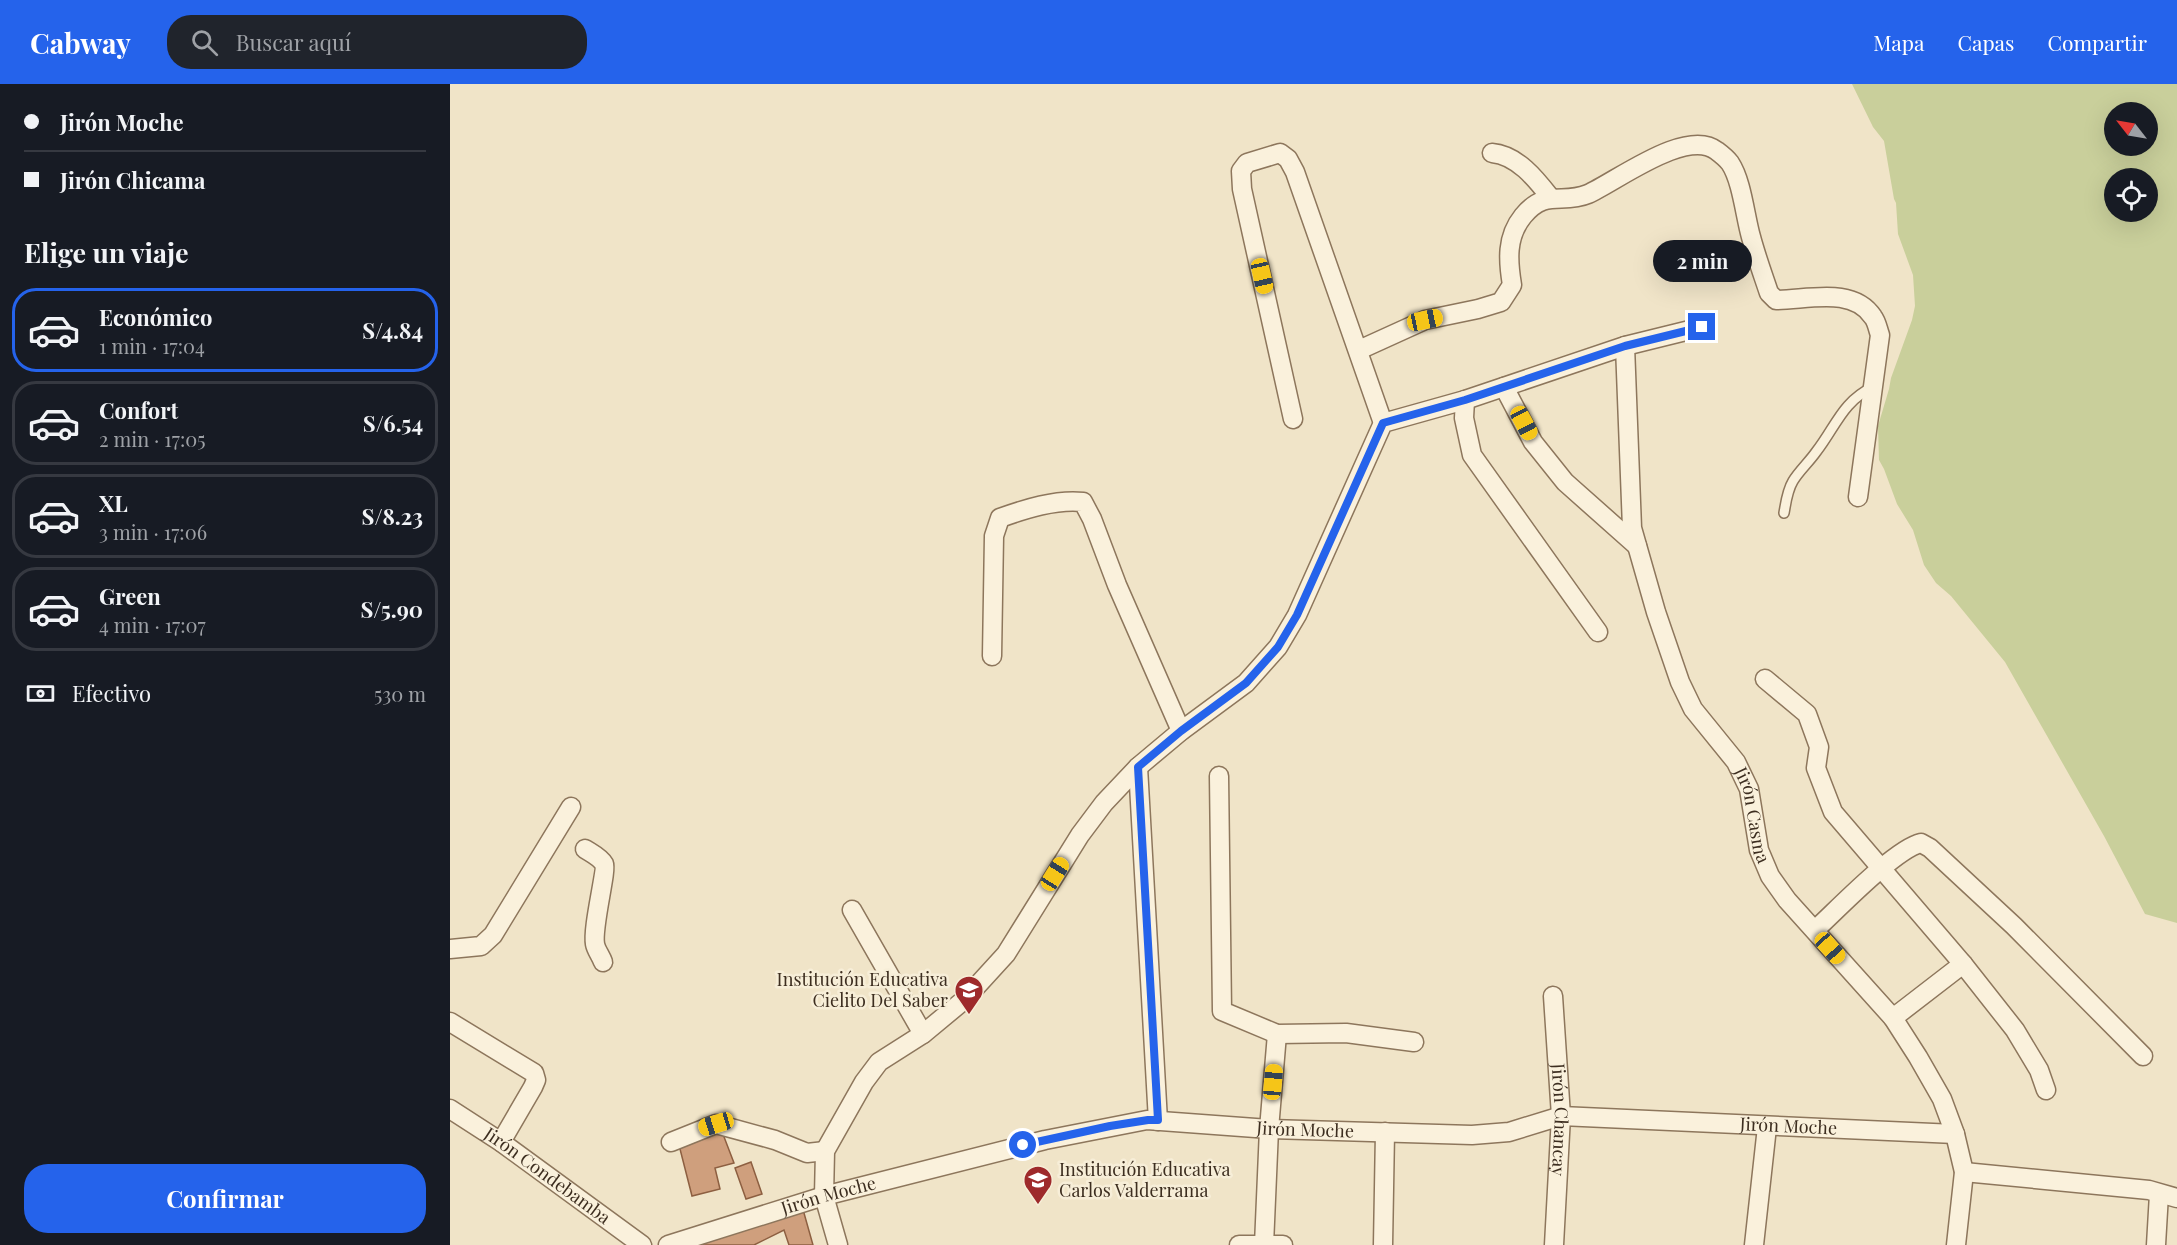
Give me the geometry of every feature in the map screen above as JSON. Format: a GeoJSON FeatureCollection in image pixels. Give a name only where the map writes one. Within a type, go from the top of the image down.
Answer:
{"type":"FeatureCollection","features":[{"type":"Feature","properties":{"kind":"street"},"geometry":{"type":"LineString","coordinates":[[1359,350],[1425,320],[1501,302],[1512,285],[1507,260],[1512,234],[1522,217],[1550,197],[1573,199],[1589,194],[1656,156],[1694,145],[1714,148],[1729,162],[1736,174],[1751,238],[1769,293],[1776,300],[1838,297],[1858,303],[1873,317],[1880,335],[1858,497]]}},
{"type":"Feature","properties":{"kind":"street"},"geometry":{"type":"LineString","coordinates":[[838,1245],[824,1196],[825,1151],[864,1082],[879,1062],[923,1034],[964,1000],[1006,954],[1080,835],[1104,803],[1138,767],[1181,731],[1246,683],[1278,647],[1297,615],[1383,423],[1295,172],[1288,159],[1280,153],[1247,164],[1241,171],[1242,189],[1293,419]]}},
{"type":"Feature","properties":{"kind":"street"},"geometry":{"type":"LineString","coordinates":[[1492,153],[1519,164],[1537,180],[1550,197]]}},
{"type":"Feature","properties":{"kind":"street"},"geometry":{"type":"LineString","coordinates":[[1383,423],[1465,400],[1625,346],[1702,327]]}},
{"type":"Feature","properties":{"kind":"street","name":"Jirón Casma"},"geometry":{"type":"LineString","coordinates":[[1625,346],[1632,528],[1656,612],[1680,682],[1693,709],[1736,762],[1749,789],[1760,850],[1770,876],[1893,1018],[1942,1100],[1956,1134],[1964,1172],[1956,1245]]}},
{"type":"Feature","properties":{"kind":"street"},"geometry":{"type":"LineString","coordinates":[[1504,387],[1533,442],[1565,482],[1637,546]]}},
{"type":"Feature","properties":{"kind":"street"},"geometry":{"type":"LineString","coordinates":[[1465,400],[1464,418],[1472,455],[1598,632]]}},
{"type":"Feature","properties":{"kind":"street"},"geometry":{"type":"LineString","coordinates":[[992,656],[994,536],[1000,518],[1022,510],[1052,504],[1083,502],[1181,731]]}},
{"type":"Feature","properties":{"kind":"street"},"geometry":{"type":"LineString","coordinates":[[1765,679],[1807,714],[1819,747],[1816,768],[1833,812],[1963,964],[2015,1030],[2039,1070],[2046,1090]]}},
{"type":"Feature","properties":{"kind":"street"},"geometry":{"type":"LineString","coordinates":[[1138,767],[1158,1120]]}},
{"type":"Feature","properties":{"kind":"street"},"geometry":{"type":"LineString","coordinates":[[1219,776],[1222,1011],[1226,1015],[1277,1034],[1347,1034],[1414,1042]]}},
{"type":"Feature","properties":{"kind":"street"},"geometry":{"type":"LineString","coordinates":[[450,949],[481,946],[493,935],[571,807]]}},
{"type":"Feature","properties":{"kind":"street"},"geometry":{"type":"LineString","coordinates":[[1815,930],[1882,868],[1913,845],[1921,843],[1930,848],[2014,926],[2143,1056]]}},
{"type":"Feature","properties":{"kind":"street"},"geometry":{"type":"LineString","coordinates":[[585,849],[603,861],[606,869],[599,897],[595,944],[603,962]]}},
{"type":"Feature","properties":{"kind":"street"},"geometry":{"type":"LineString","coordinates":[[852,910],[923,1034]]}},
{"type":"Feature","properties":{"kind":"street"},"geometry":{"type":"LineString","coordinates":[[1893,1018],[1963,964]]}},
{"type":"Feature","properties":{"kind":"street","name":"Jirón Chancay"},"geometry":{"type":"LineString","coordinates":[[1553,996],[1561,1116],[1554,1245]]}},
{"type":"Feature","properties":{"kind":"street"},"geometry":{"type":"LineString","coordinates":[[450,1022],[534,1073],[536,1080],[533,1087],[501,1142]]}},
{"type":"Feature","properties":{"kind":"street"},"geometry":{"type":"LineString","coordinates":[[1264,1244],[1269,1129],[1277,1034]]}},
{"type":"Feature","properties":{"kind":"street","name":"Jirón Condebamba"},"geometry":{"type":"LineString","coordinates":[[450,1109],[501,1142],[642,1245]]}},
{"type":"Feature","properties":{"kind":"street","name":"Jirón Moche"},"geometry":{"type":"LineString","coordinates":[[668,1245],[696,1240],[824,1196],[1045,1140],[1148,1120],[1269,1129],[1472,1135],[1509,1132],[1561,1116],[1956,1134]]}},
{"type":"Feature","properties":{"kind":"street"},"geometry":{"type":"LineString","coordinates":[[671,1142],[716,1124],[775,1140],[807,1153],[825,1151]]}},
{"type":"Feature","properties":{"kind":"street"},"geometry":{"type":"LineString","coordinates":[[1754,1245],[1767,1127]]}},
{"type":"Feature","properties":{"kind":"street"},"geometry":{"type":"LineString","coordinates":[[1383,1245],[1385,1132]]}},
{"type":"Feature","properties":{"kind":"street"},"geometry":{"type":"LineString","coordinates":[[1964,1172],[2149,1190],[2177,1198]]}},
{"type":"Feature","properties":{"kind":"street"},"geometry":{"type":"LineString","coordinates":[[2156,1245],[2158,1194]]}},
{"type":"Feature","properties":{"kind":"street"},"geometry":{"type":"LineString","coordinates":[[1239,1245],[1283,1245]]}},
{"type":"Feature","properties":{"kind":"lane"},"geometry":{"type":"LineString","coordinates":[[1784,513],[1793,480],[1829,435],[1843,410],[1860,393],[1874,386]]}},
{"type":"Feature","properties":{"kind":"green space"},"geometry":{"type":"Polygon","coordinates":[[[1852,84],[2177,84],[2177,923],[2145,914],[2104,836],[2005,662],[1951,596],[1936,583],[1924,565],[1913,530],[1897,504],[1879,460],[1878,426],[1915,306],[1913,275],[1898,234],[1896,203],[1884,141],[1873,127],[1852,84]]]}},
{"type":"Feature","properties":{"kind":"building"},"geometry":{"type":"Polygon","coordinates":[[[721,1129],[734,1163],[715,1168],[720,1189],[692,1196],[680,1149],[699,1131],[721,1129]]]}},
{"type":"Feature","properties":{"kind":"building"},"geometry":{"type":"Polygon","coordinates":[[[751,1162],[762,1194],[746,1199],[735,1168],[751,1162]]]}},
{"type":"Feature","properties":{"kind":"building"},"geometry":{"type":"Polygon","coordinates":[[[802,1206],[813,1245],[789,1245],[784,1230],[754,1245],[703,1245],[704,1236],[802,1206]]]}},
{"type":"Feature","properties":{"kind":"place","name":"Institución Educativa Cielito Del Saber"},"geometry":{"type":"Point","coordinates":[969,1016]}},
{"type":"Feature","properties":{"kind":"place","name":"Institución Educativa Carlos Valderrama"},"geometry":{"type":"Point","coordinates":[1038,1206]}},
{"type":"Feature","properties":{"kind":"route"},"geometry":{"type":"LineString","coordinates":[[1023,1145],[1110,1126],[1158,1120],[1138,767],[1181,731],[1246,683],[1278,647],[1297,615],[1383,423],[1465,400],[1625,346],[1702,327]]}}]}
